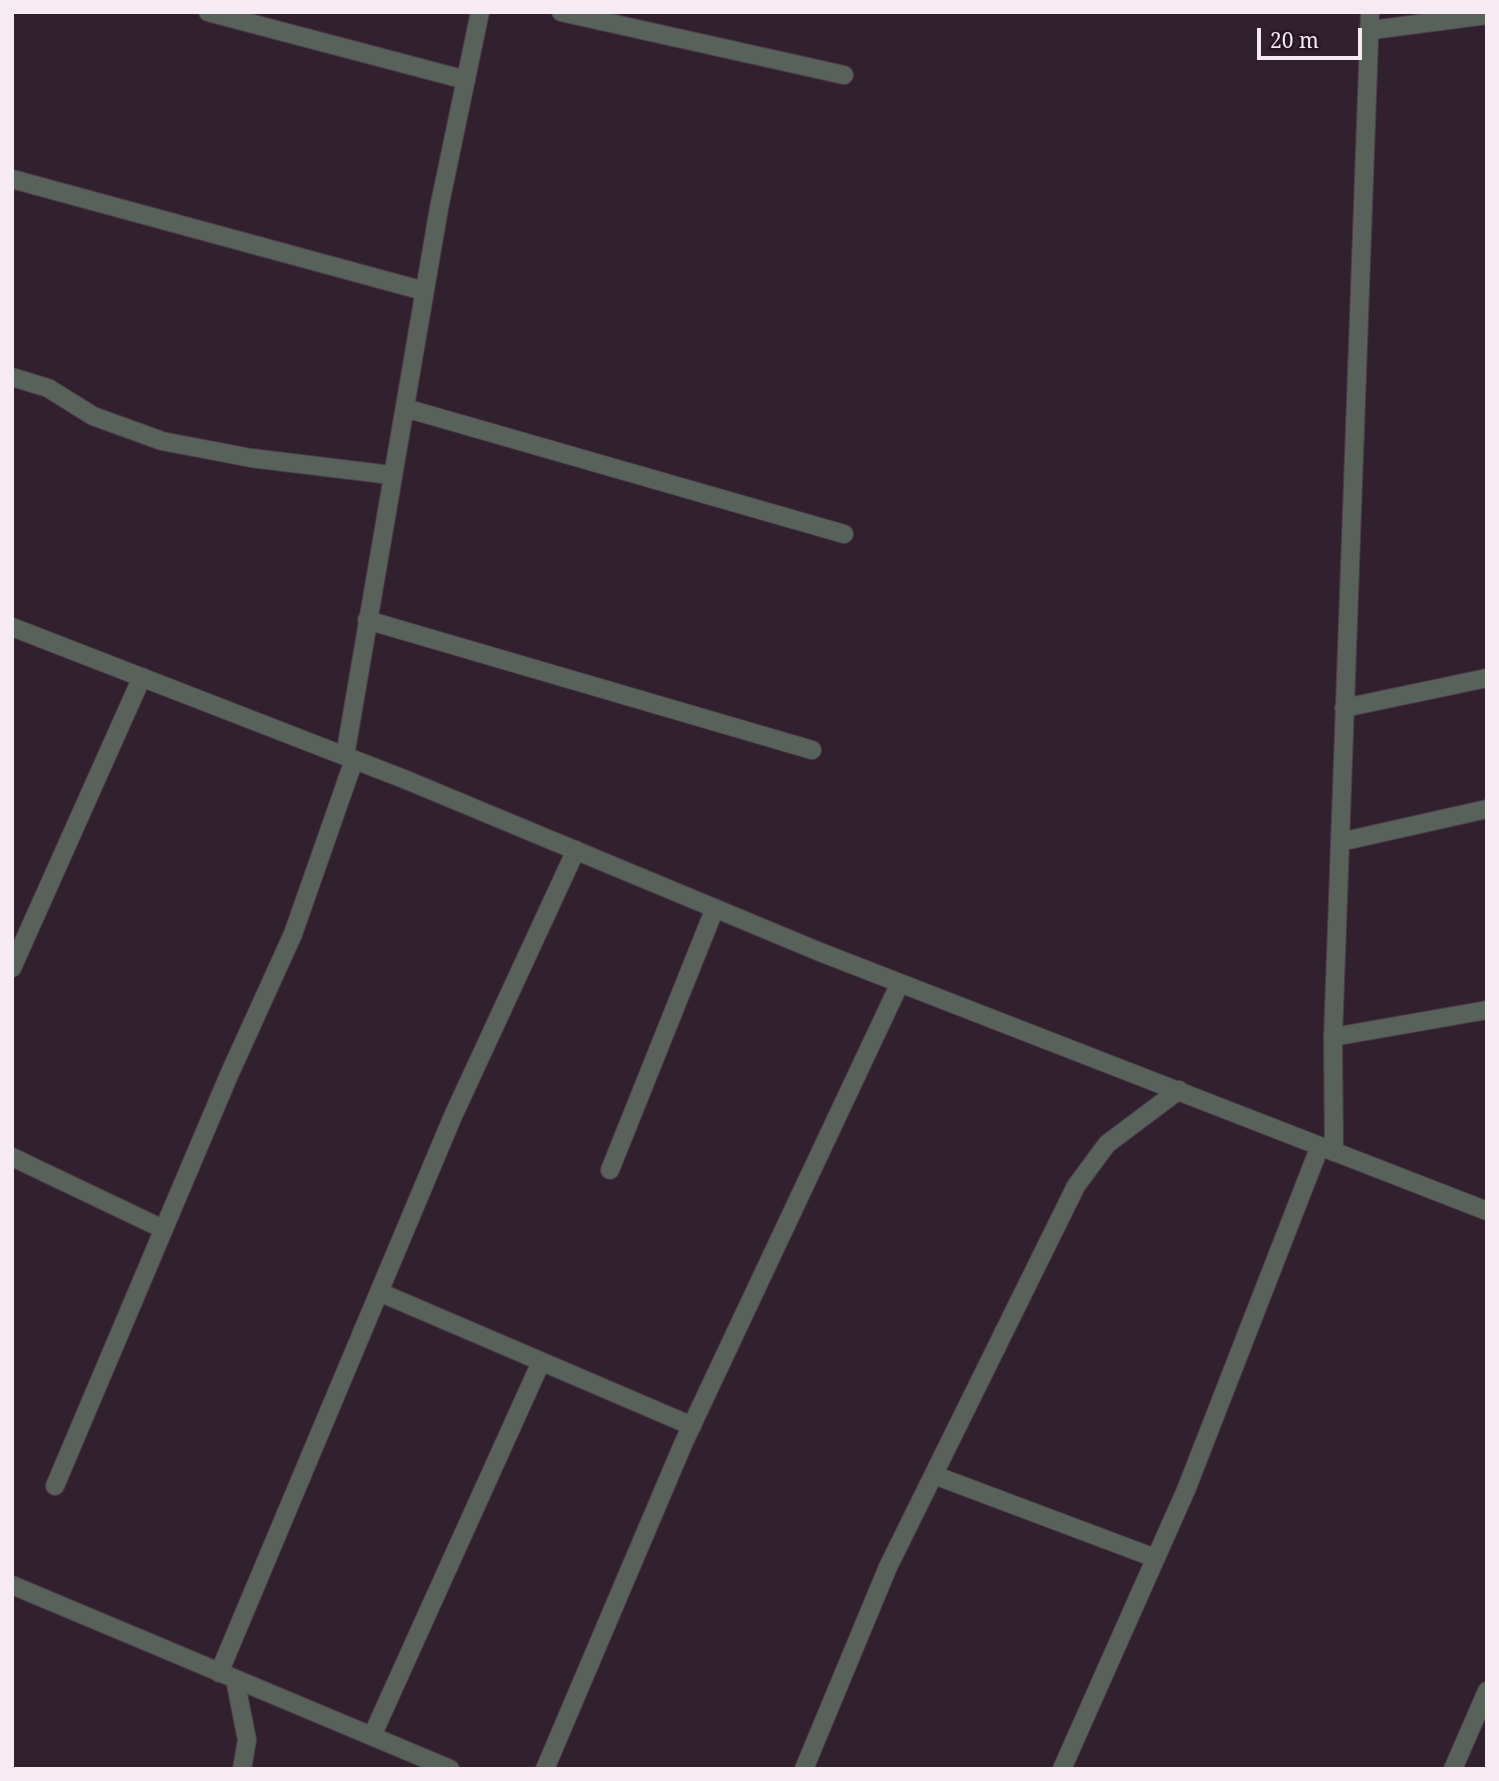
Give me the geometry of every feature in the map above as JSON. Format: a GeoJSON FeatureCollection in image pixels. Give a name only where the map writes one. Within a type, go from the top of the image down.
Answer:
{"type":"FeatureCollection","features":[{"type":"Feature","properties":{"kind":"street"},"geometry":{"type":"LineString","coordinates":[[208,12],[466,80]]}},
{"type":"Feature","properties":{"kind":"street"},"geometry":{"type":"LineString","coordinates":[[55,1486],[163,1228],[293,933],[350,758],[391,475],[424,291],[480,12]]}},
{"type":"Feature","properties":{"kind":"street"},"geometry":{"type":"LineString","coordinates":[[561,12],[844,75]]}},
{"type":"Feature","properties":{"kind":"street"},"geometry":{"type":"LineString","coordinates":[[1062,1769],[1186,1490],[1327,1149],[1371,21],[1487,15]]}},
{"type":"Feature","properties":{"kind":"street"},"geometry":{"type":"LineString","coordinates":[[12,179],[424,291]]}},
{"type":"Feature","properties":{"kind":"street"},"geometry":{"type":"LineString","coordinates":[[12,377],[48,388],[93,416],[162,441],[251,458],[391,475]]}},
{"type":"Feature","properties":{"kind":"street"},"geometry":{"type":"LineString","coordinates":[[405,408],[844,534]]}},
{"type":"Feature","properties":{"kind":"street"},"geometry":{"type":"LineString","coordinates":[[368,620],[812,750]]}},
{"type":"Feature","properties":{"kind":"street"},"geometry":{"type":"LineString","coordinates":[[12,627],[350,758],[900,983],[1487,1211]]}},
{"type":"Feature","properties":{"kind":"street"},"geometry":{"type":"LineString","coordinates":[[12,968],[142,677]]}},
{"type":"Feature","properties":{"kind":"street"},"geometry":{"type":"LineString","coordinates":[[1345,708],[1487,678]]}},
{"type":"Feature","properties":{"kind":"street"},"geometry":{"type":"LineString","coordinates":[[1340,842],[1487,808]]}},
{"type":"Feature","properties":{"kind":"street"},"geometry":{"type":"LineString","coordinates":[[242,1769],[247,1740],[227,1676],[379,1292],[453,1116],[576,850]]}},
{"type":"Feature","properties":{"kind":"street"},"geometry":{"type":"LineString","coordinates":[[610,1170],[715,908]]}},
{"type":"Feature","properties":{"kind":"street"},"geometry":{"type":"LineString","coordinates":[[545,1769],[692,1426],[900,983]]}},
{"type":"Feature","properties":{"kind":"street"},"geometry":{"type":"LineString","coordinates":[[1333,1037],[1487,1010]]}},
{"type":"Feature","properties":{"kind":"street"},"geometry":{"type":"LineString","coordinates":[[804,1769],[888,1567],[1076,1186],[1107,1144],[1179,1090]]}},
{"type":"Feature","properties":{"kind":"street"},"geometry":{"type":"LineString","coordinates":[[12,1157],[163,1228]]}},
{"type":"Feature","properties":{"kind":"street"},"geometry":{"type":"LineString","coordinates":[[379,1292],[692,1426]]}},
{"type":"Feature","properties":{"kind":"street"},"geometry":{"type":"LineString","coordinates":[[372,1736],[541,1362]]}},
{"type":"Feature","properties":{"kind":"street"},"geometry":{"type":"LineString","coordinates":[[933,1475],[1155,1558]]}},
{"type":"Feature","properties":{"kind":"street"},"geometry":{"type":"LineString","coordinates":[[12,1585],[450,1769]]}},
{"type":"Feature","properties":{"kind":"street"},"geometry":{"type":"LineString","coordinates":[[1453,1769],[1487,1691]]}}]}
